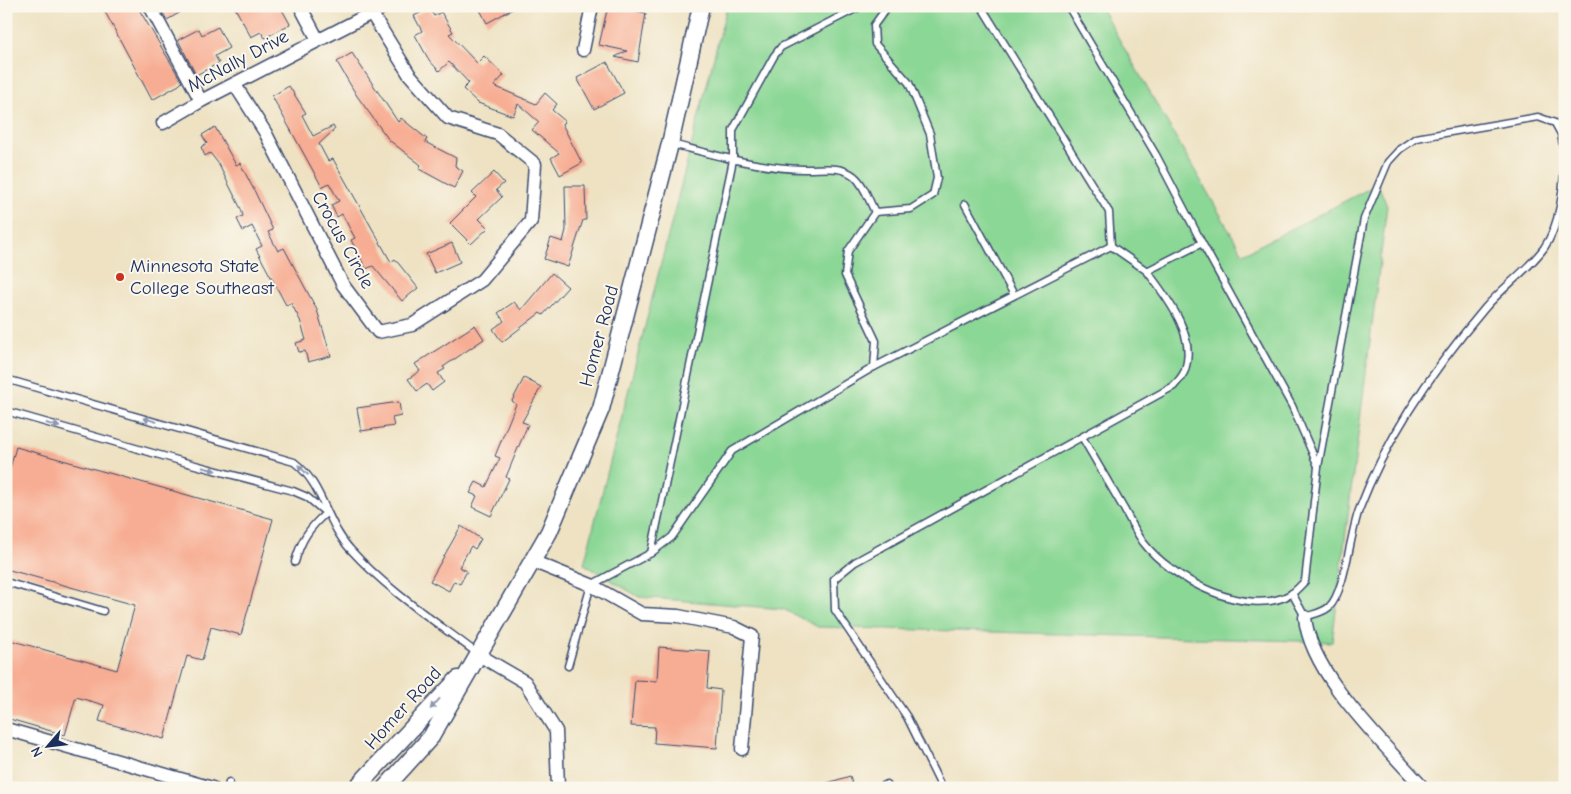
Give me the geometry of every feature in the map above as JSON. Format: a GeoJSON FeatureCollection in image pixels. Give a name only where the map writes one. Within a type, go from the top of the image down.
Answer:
{"type":"FeatureCollection","features":[{"type":"Feature","properties":{"kind":"street"},"geometry":{"type":"LineString","coordinates":[[150,6],[201,101]]}},
{"type":"Feature","properties":{"kind":"street"},"geometry":{"type":"LineString","coordinates":[[300,6],[318,40]]}},
{"type":"Feature","properties":{"kind":"street","name":"McNally Drive"},"geometry":{"type":"LineString","coordinates":[[163,123],[201,101],[385,6]]}},
{"type":"Feature","properties":{"kind":"street"},"geometry":{"type":"LineString","coordinates":[[584,50],[592,6]]}},
{"type":"Feature","properties":{"kind":"street","name":"Homer Road"},"geometry":{"type":"LineString","coordinates":[[385,788],[431,737],[479,655],[549,532],[601,409],[670,144],[700,6]]}},
{"type":"Feature","properties":{"kind":"street","name":"Crocus Circle"},"geometry":{"type":"LineString","coordinates":[[235,85],[265,132],[344,285],[360,308],[378,332],[412,325],[482,280],[531,221],[535,164],[498,134],[448,118],[409,74],[372,14]]}},
{"type":"Feature","properties":{"kind":"street"},"geometry":{"type":"LineString","coordinates":[[532,561],[591,585],[642,614],[678,616],[734,627],[752,636],[742,749]]}},
{"type":"Feature","properties":{"kind":"street"},"geometry":{"type":"LineString","coordinates":[[1305,617],[1306,631],[1315,654],[1326,672],[1349,704],[1423,788]]}},
{"type":"Feature","properties":{"kind":"street"},"geometry":{"type":"LineString","coordinates":[[479,655],[525,682],[556,731],[558,788]]}},
{"type":"Feature","properties":{"kind":"street","name":"Homer Road"},"geometry":{"type":"LineString","coordinates":[[356,788],[479,655]]}},
{"type":"Feature","properties":{"kind":"street"},"geometry":{"type":"LineString","coordinates":[[6,729],[212,788]]}},
{"type":"Feature","properties":{"kind":"lane"},"geometry":{"type":"LineString","coordinates":[[651,553],[733,160],[733,130],[777,51],[790,41],[861,6]]}},
{"type":"Feature","properties":{"kind":"lane"},"geometry":{"type":"LineString","coordinates":[[875,212],[911,209],[933,195],[936,178],[930,134],[909,83],[876,44],[874,25],[888,6]]}},
{"type":"Feature","properties":{"kind":"lane"},"geometry":{"type":"LineString","coordinates":[[981,6],[1109,212],[1111,246]]}},
{"type":"Feature","properties":{"kind":"lane"},"geometry":{"type":"LineString","coordinates":[[1068,6],[1156,155],[1292,406],[1318,467]]}},
{"type":"Feature","properties":{"kind":"lane"},"geometry":{"type":"LineString","coordinates":[[1082,437],[1143,542],[1161,560],[1193,582],[1218,596],[1241,600],[1275,600],[1292,593],[1305,580],[1318,467],[1364,219],[1388,162],[1400,149],[1416,138],[1538,117],[1555,122],[1561,134],[1565,159],[1562,198],[1554,225],[1544,248],[1485,308],[1417,396],[1381,461],[1359,510],[1349,544],[1342,587],[1331,605],[1324,611],[1305,617],[1292,593]]}},
{"type":"Feature","properties":{"kind":"lane"},"geometry":{"type":"LineString","coordinates":[[670,144],[733,160],[803,169],[838,168],[854,176],[875,212]]}},
{"type":"Feature","properties":{"kind":"lane"},"geometry":{"type":"LineString","coordinates":[[965,204],[1014,295]]}},
{"type":"Feature","properties":{"kind":"lane"},"geometry":{"type":"LineString","coordinates":[[874,367],[876,341],[846,275],[848,251],[875,212]]}},
{"type":"Feature","properties":{"kind":"lane"},"geometry":{"type":"LineString","coordinates":[[1148,271],[1202,243]]}},
{"type":"Feature","properties":{"kind":"lane"},"geometry":{"type":"LineString","coordinates":[[942,788],[907,717],[835,610],[834,579],[855,562],[1174,386],[1185,372],[1189,350],[1184,330],[1148,271],[1111,246]]}},
{"type":"Feature","properties":{"kind":"lane"},"geometry":{"type":"LineString","coordinates":[[568,666],[591,585],[651,553],[672,537],[732,451],[874,367],[1111,246]]}},
{"type":"Feature","properties":{"kind":"lane"},"geometry":{"type":"LineString","coordinates":[[6,379],[294,462],[307,472],[318,490],[336,533],[351,551],[401,595],[479,655]]}},
{"type":"Feature","properties":{"kind":"lane"},"geometry":{"type":"LineString","coordinates":[[6,411],[293,491],[307,497],[326,512]]}},
{"type":"Feature","properties":{"kind":"lane"},"geometry":{"type":"LineString","coordinates":[[295,562],[300,543],[308,528],[326,512]]}},
{"type":"Feature","properties":{"kind":"lane"},"geometry":{"type":"LineString","coordinates":[[6,582],[103,611]]}},
{"type":"Feature","properties":{"kind":"lane"},"geometry":{"type":"LineString","coordinates":[[878,788],[886,784]]}},
{"type":"Feature","properties":{"kind":"green space"},"geometry":{"type":"Polygon","coordinates":[[[727,6],[1100,6],[1243,254],[1378,184],[1387,206],[1332,642],[818,627],[783,609],[639,597],[584,564],[727,6]]]}},
{"type":"Feature","properties":{"kind":"building"},"geometry":{"type":"Polygon","coordinates":[[[102,6],[137,6],[182,82],[152,100],[102,6]]]}},
{"type":"Feature","properties":{"kind":"building"},"geometry":{"type":"Polygon","coordinates":[[[159,6],[191,6],[167,20],[159,6]]]}},
{"type":"Feature","properties":{"kind":"building"},"geometry":{"type":"Polygon","coordinates":[[[234,6],[280,6],[290,24],[265,38],[261,32],[251,37],[234,6]]]}},
{"type":"Feature","properties":{"kind":"building"},"geometry":{"type":"Polygon","coordinates":[[[478,6],[518,6],[487,23],[478,6]]]}},
{"type":"Feature","properties":{"kind":"building"},"geometry":{"type":"Polygon","coordinates":[[[608,6],[646,13],[638,62],[615,57],[627,51],[599,45],[608,6]]]}},
{"type":"Feature","properties":{"kind":"building"},"geometry":{"type":"Polygon","coordinates":[[[429,8],[434,16],[441,12],[453,32],[449,34],[477,63],[484,56],[504,75],[494,86],[536,104],[545,93],[557,104],[552,110],[565,121],[562,124],[582,163],[560,175],[551,158],[559,153],[532,130],[539,122],[518,104],[513,116],[478,103],[463,89],[469,83],[449,62],[439,71],[429,60],[415,35],[422,31],[414,16],[429,8]]]}},
{"type":"Feature","properties":{"kind":"building"},"geometry":{"type":"Polygon","coordinates":[[[218,27],[229,48],[215,56],[219,63],[196,75],[178,40],[199,29],[202,35],[218,27]]]}},
{"type":"Feature","properties":{"kind":"building"},"geometry":{"type":"Polygon","coordinates":[[[352,53],[398,122],[401,118],[427,139],[425,142],[456,158],[455,166],[463,171],[454,188],[419,169],[421,165],[389,140],[357,96],[337,62],[352,53]]]}},
{"type":"Feature","properties":{"kind":"building"},"geometry":{"type":"Polygon","coordinates":[[[607,62],[624,93],[594,109],[577,78],[607,62]]]}},
{"type":"Feature","properties":{"kind":"building"},"geometry":{"type":"Polygon","coordinates":[[[289,86],[306,113],[302,115],[313,136],[333,126],[335,129],[319,144],[328,161],[333,159],[391,262],[395,259],[418,288],[402,301],[373,266],[366,269],[351,240],[355,238],[342,214],[337,217],[331,205],[339,201],[329,183],[322,187],[272,96],[289,86]]]}},
{"type":"Feature","properties":{"kind":"building"},"geometry":{"type":"Polygon","coordinates":[[[215,127],[236,165],[240,163],[255,192],[273,230],[268,232],[278,251],[284,248],[317,310],[331,356],[308,362],[305,351],[299,352],[296,343],[306,340],[300,320],[291,303],[286,305],[256,249],[262,246],[252,226],[243,231],[237,219],[243,216],[241,209],[218,163],[210,153],[205,156],[201,147],[207,143],[202,135],[215,127]]]}},
{"type":"Feature","properties":{"kind":"building"},"geometry":{"type":"Polygon","coordinates":[[[494,172],[504,183],[496,190],[502,197],[479,219],[488,228],[471,244],[450,223],[476,197],[472,193],[494,172]]]}},
{"type":"Feature","properties":{"kind":"building"},"geometry":{"type":"Polygon","coordinates":[[[565,186],[585,186],[586,220],[583,220],[568,267],[544,259],[551,238],[563,242],[566,230],[565,186]]]}},
{"type":"Feature","properties":{"kind":"building"},"geometry":{"type":"Polygon","coordinates":[[[452,243],[460,262],[435,273],[426,254],[452,243]]]}},
{"type":"Feature","properties":{"kind":"building"},"geometry":{"type":"Polygon","coordinates":[[[552,273],[568,287],[543,315],[540,313],[502,342],[493,329],[504,321],[498,313],[514,302],[521,310],[552,273]]]}},
{"type":"Feature","properties":{"kind":"building"},"geometry":{"type":"Polygon","coordinates":[[[475,325],[484,339],[443,367],[445,369],[438,373],[444,382],[432,391],[427,384],[417,391],[408,379],[420,371],[415,364],[475,325]]]}},
{"type":"Feature","properties":{"kind":"building"},"geometry":{"type":"Polygon","coordinates":[[[524,378],[541,387],[522,422],[528,424],[506,477],[509,479],[491,516],[472,507],[477,496],[470,493],[476,482],[486,487],[500,458],[495,456],[516,404],[512,401],[524,378]]]}},
{"type":"Feature","properties":{"kind":"building"},"geometry":{"type":"Polygon","coordinates":[[[399,402],[401,416],[392,418],[394,426],[361,431],[357,408],[399,402]]]}},
{"type":"Feature","properties":{"kind":"building"},"geometry":{"type":"Polygon","coordinates":[[[16,447],[273,519],[241,635],[211,627],[202,660],[187,656],[164,739],[99,721],[104,705],[76,697],[65,735],[6,718],[6,639],[117,670],[135,605],[6,569],[6,482],[16,447]]]}},
{"type":"Feature","properties":{"kind":"building"},"geometry":{"type":"Polygon","coordinates":[[[461,526],[481,539],[475,549],[471,546],[459,567],[467,571],[460,584],[454,581],[449,591],[430,581],[461,526]]]}},
{"type":"Feature","properties":{"kind":"building"},"geometry":{"type":"Polygon","coordinates":[[[659,647],[710,651],[707,688],[721,690],[717,748],[654,743],[655,727],[631,726],[635,680],[657,681],[659,647]]]}},
{"type":"Feature","properties":{"kind":"building"},"geometry":{"type":"Polygon","coordinates":[[[850,776],[853,788],[821,788],[821,785],[850,776]]]}},
{"type":"Feature","properties":{"kind":"place","name":"Minnesota State College Southeast"},"geometry":{"type":"Point","coordinates":[120,277]}}]}
